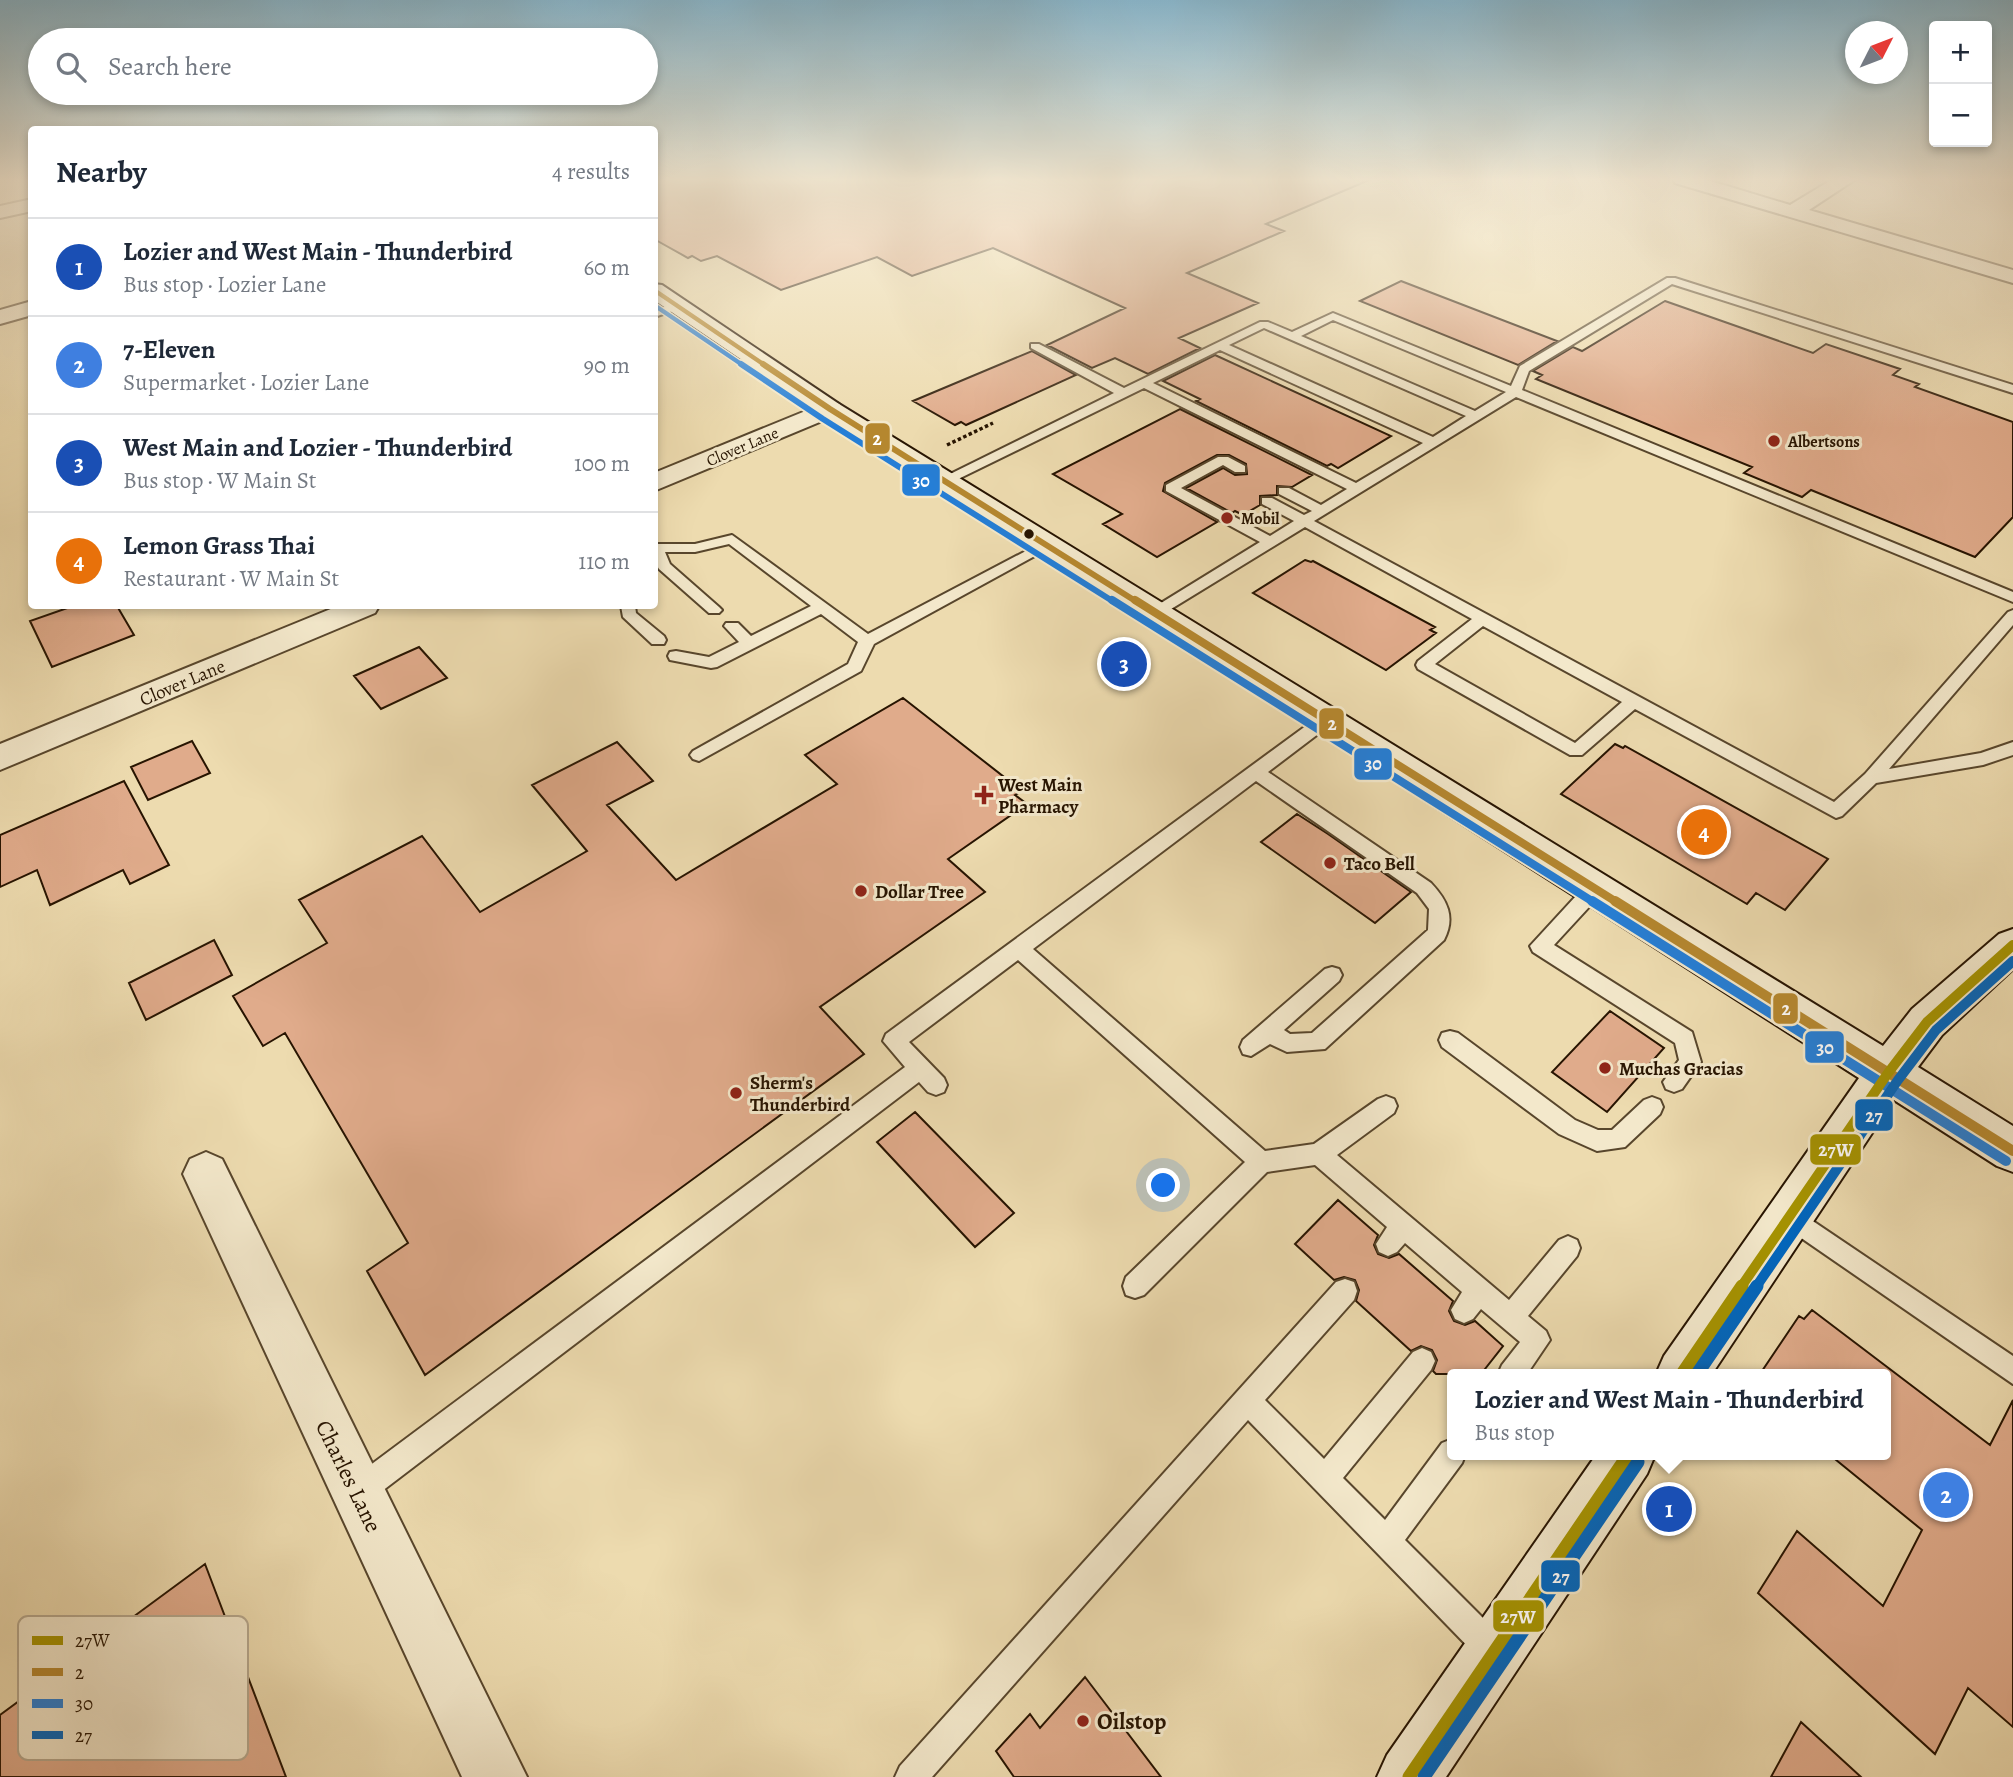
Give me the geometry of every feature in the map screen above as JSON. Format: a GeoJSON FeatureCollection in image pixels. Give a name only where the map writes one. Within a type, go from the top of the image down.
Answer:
{"type":"FeatureCollection","features":[{"type":"Feature","properties":{"kind":"main road"},"geometry":{"type":"LineString","coordinates":[[1962,262],[2013,277]]}},
{"type":"Feature","properties":{"kind":"main road"},"geometry":{"type":"LineString","coordinates":[[658,293],[830,409],[1014,526],[2013,1151]]}},
{"type":"Feature","properties":{"kind":"main road","name":"Clover Lane"},"geometry":{"type":"LineString","coordinates":[[658,481],[830,409]]}},
{"type":"Feature","properties":{"kind":"main road","name":"Clover Lane"},"geometry":{"type":"LineString","coordinates":[[0,758],[357,609]]}},
{"type":"Feature","properties":{"kind":"main road"},"geometry":{"type":"LineString","coordinates":[[1685,1369],[1888,1073],[1927,1022],[2013,945]]}},
{"type":"Feature","properties":{"kind":"main road","name":"Charles Lane"},"geometry":{"type":"LineString","coordinates":[[205,1174],[495,1777]]}},
{"type":"Feature","properties":{"kind":"main road"},"geometry":{"type":"LineString","coordinates":[[1409,1777],[1625,1460]]}},
{"type":"Feature","properties":{"kind":"lane"},"geometry":{"type":"LineString","coordinates":[[1153,614],[1515,392],[1524,369],[1671,280],[2013,389]]}},
{"type":"Feature","properties":{"kind":"lane"},"geometry":{"type":"LineString","coordinates":[[658,313],[678,306]]}},
{"type":"Feature","properties":{"kind":"lane"},"geometry":{"type":"LineString","coordinates":[[1293,336],[1333,316],[2013,597]]}},
{"type":"Feature","properties":{"kind":"lane"},"geometry":{"type":"LineString","coordinates":[[943,481],[1264,324],[1476,416]]}},
{"type":"Feature","properties":{"kind":"lane"},"geometry":{"type":"LineString","coordinates":[[1035,346],[1124,393]]}},
{"type":"Feature","properties":{"kind":"lane"},"geometry":{"type":"LineString","coordinates":[[1221,346],[1433,442]]}},
{"type":"Feature","properties":{"kind":"lane"},"geometry":{"type":"LineString","coordinates":[[1144,383],[1357,489]]}},
{"type":"Feature","properties":{"kind":"lane"},"geometry":{"type":"LineString","coordinates":[[1240,469],[1223,460],[1171,488],[1271,542]]}},
{"type":"Feature","properties":{"kind":"lane"},"geometry":{"type":"LineString","coordinates":[[1206,469],[1223,478]]}},
{"type":"Feature","properties":{"kind":"lane"},"geometry":{"type":"LineString","coordinates":[[1284,491],[1321,510]]}},
{"type":"Feature","properties":{"kind":"lane"},"geometry":{"type":"LineString","coordinates":[[1267,501],[1836,811],[1871,778],[2013,615]]}},
{"type":"Feature","properties":{"kind":"lane"},"geometry":{"type":"LineString","coordinates":[[658,548],[695,548],[732,539],[867,641]]}},
{"type":"Feature","properties":{"kind":"lane"},"geometry":{"type":"LineString","coordinates":[[699,755],[855,667],[867,641],[1046,546]]}},
{"type":"Feature","properties":{"kind":"lane"},"geometry":{"type":"LineString","coordinates":[[659,570],[714,610]]}},
{"type":"Feature","properties":{"kind":"lane"},"geometry":{"type":"LineString","coordinates":[[676,656],[711,663],[822,607]]}},
{"type":"Feature","properties":{"kind":"lane"},"geometry":{"type":"LineString","coordinates":[[628,609],[628,614],[658,640]]}},
{"type":"Feature","properties":{"kind":"lane"},"geometry":{"type":"LineString","coordinates":[[1483,618],[1424,666],[1577,751],[1634,700]]}},
{"type":"Feature","properties":{"kind":"lane"},"geometry":{"type":"LineString","coordinates":[[732,626],[750,644]]}},
{"type":"Feature","properties":{"kind":"lane"},"geometry":{"type":"LineString","coordinates":[[357,1493],[928,1077],[894,1041],[1324,721]]}},
{"type":"Feature","properties":{"kind":"lane"},"geometry":{"type":"LineString","coordinates":[[1871,778],[1983,759],[2013,748]]}},
{"type":"Feature","properties":{"kind":"lane"},"geometry":{"type":"LineString","coordinates":[[1255,772],[1424,888],[1438,902],[1441,911],[1437,934],[1317,1042],[1287,1043],[1269,1032]]}},
{"type":"Feature","properties":{"kind":"lane"},"geometry":{"type":"LineString","coordinates":[[1594,889],[1540,946],[1684,1038],[1690,1062],[1674,1082]]}},
{"type":"Feature","properties":{"kind":"lane"},"geometry":{"type":"LineString","coordinates":[[1018,948],[1261,1162]]}},
{"type":"Feature","properties":{"kind":"lane"},"geometry":{"type":"LineString","coordinates":[[1251,1047],[1332,975]]}},
{"type":"Feature","properties":{"kind":"lane"},"geometry":{"type":"LineString","coordinates":[[1450,1040],[1567,1127],[1597,1141],[1617,1140],[1652,1107]]}},
{"type":"Feature","properties":{"kind":"lane"},"geometry":{"type":"LineString","coordinates":[[1135,1286],[1261,1162],[1319,1154],[1386,1106]]}},
{"type":"Feature","properties":{"kind":"lane"},"geometry":{"type":"LineString","coordinates":[[1319,1154],[1396,1235],[1480,1290],[1537,1340],[1515,1369]]}},
{"type":"Feature","properties":{"kind":"lane"},"geometry":{"type":"LineString","coordinates":[[1790,1216],[2013,1371]]}},
{"type":"Feature","properties":{"kind":"lane"},"geometry":{"type":"LineString","coordinates":[[1511,1317],[1568,1248]]}},
{"type":"Feature","properties":{"kind":"lane"},"geometry":{"type":"LineString","coordinates":[[1464,1310],[1480,1290]]}},
{"type":"Feature","properties":{"kind":"lane"},"geometry":{"type":"LineString","coordinates":[[911,1777],[1345,1291]]}},
{"type":"Feature","properties":{"kind":"lane"},"geometry":{"type":"LineString","coordinates":[[1325,1479],[1422,1361]]}},
{"type":"Feature","properties":{"kind":"lane"},"geometry":{"type":"LineString","coordinates":[[1247,1400],[1494,1651]]}},
{"type":"Feature","properties":{"kind":"lane"},"geometry":{"type":"LineString","coordinates":[[1386,1542],[1447,1460]]}},
{"type":"Feature","properties":{"kind":"building"},"geometry":{"type":"Polygon","coordinates":[[[728,262],[863,262],[781,290],[728,262]]]}},
{"type":"Feature","properties":{"kind":"building"},"geometry":{"type":"Polygon","coordinates":[[[886,262],[953,262],[912,276],[886,262]]]}},
{"type":"Feature","properties":{"kind":"building"},"geometry":{"type":"Polygon","coordinates":[[[1024,262],[1213,262],[1187,273],[1258,303],[1179,338],[1200,348],[1148,374],[1115,358],[1092,368],[1047,345],[1125,308],[1024,262]]]}},
{"type":"Feature","properties":{"kind":"building"},"geometry":{"type":"Polygon","coordinates":[[[1401,281],[1557,341],[1518,365],[1360,301],[1401,281]]]}},
{"type":"Feature","properties":{"kind":"building"},"geometry":{"type":"Polygon","coordinates":[[[1665,301],[1813,353],[1826,344],[1900,369],[1893,375],[1919,384],[1915,387],[2013,422],[2013,517],[1975,557],[1811,490],[1802,497],[1744,473],[1752,467],[1536,379],[1542,375],[1533,371],[1573,347],[1582,351],[1665,301]]]}},
{"type":"Feature","properties":{"kind":"building"},"geometry":{"type":"Polygon","coordinates":[[[1032,351],[1076,375],[966,425],[961,422],[955,425],[913,401],[1032,351]]]}},
{"type":"Feature","properties":{"kind":"building"},"geometry":{"type":"Polygon","coordinates":[[[1215,355],[1391,436],[1338,468],[1331,464],[1327,466],[1196,401],[1200,399],[1163,381],[1215,355]]]}},
{"type":"Feature","properties":{"kind":"building"},"geometry":{"type":"Polygon","coordinates":[[[1180,409],[1312,475],[1292,487],[1277,486],[1277,495],[1260,496],[1260,505],[1243,515],[1235,511],[1232,513],[1186,488],[1223,468],[1235,475],[1247,474],[1246,464],[1229,455],[1217,455],[1165,483],[1163,491],[1217,522],[1157,557],[1103,524],[1122,514],[1053,474],[1180,409]]]}},
{"type":"Feature","properties":{"kind":"building"},"geometry":{"type":"Polygon","coordinates":[[[1305,560],[1313,561],[1435,627],[1430,630],[1436,633],[1386,670],[1253,593],[1305,560]]]}},
{"type":"Feature","properties":{"kind":"building"},"geometry":{"type":"Polygon","coordinates":[[[64,609],[119,609],[134,635],[52,667],[30,621],[64,609]]]}},
{"type":"Feature","properties":{"kind":"building"},"geometry":{"type":"Polygon","coordinates":[[[419,647],[447,678],[381,709],[354,676],[419,647]]]}},
{"type":"Feature","properties":{"kind":"building"},"geometry":{"type":"Polygon","coordinates":[[[903,698],[1022,791],[1015,795],[1027,804],[948,859],[985,892],[820,1007],[864,1054],[425,1375],[367,1271],[408,1243],[285,1033],[263,1046],[233,996],[327,943],[299,900],[422,836],[480,912],[587,851],[532,785],[617,742],[653,781],[607,805],[676,880],[837,784],[805,755],[903,698]]]}},
{"type":"Feature","properties":{"kind":"building"},"geometry":{"type":"Polygon","coordinates":[[[192,741],[210,773],[148,800],[131,767],[192,741]]]}},
{"type":"Feature","properties":{"kind":"building"},"geometry":{"type":"Polygon","coordinates":[[[1615,744],[1623,748],[1625,746],[1828,859],[1785,910],[1756,893],[1747,904],[1561,794],[1615,744]]]}},
{"type":"Feature","properties":{"kind":"building"},"geometry":{"type":"Polygon","coordinates":[[[124,781],[169,865],[130,884],[123,870],[50,905],[37,870],[0,887],[0,835],[124,781]]]}},
{"type":"Feature","properties":{"kind":"building","name":"Taco Bell"},"geometry":{"type":"Polygon","coordinates":[[[1297,814],[1411,892],[1375,923],[1261,842],[1297,814]]]}},
{"type":"Feature","properties":{"kind":"building"},"geometry":{"type":"Polygon","coordinates":[[[214,940],[232,975],[146,1020],[129,983],[214,940]]]}},
{"type":"Feature","properties":{"kind":"building","name":"Muchas Gracias"},"geometry":{"type":"Polygon","coordinates":[[[1610,1011],[1664,1048],[1607,1112],[1552,1072],[1610,1011]]]}},
{"type":"Feature","properties":{"kind":"building"},"geometry":{"type":"Polygon","coordinates":[[[915,1112],[1014,1213],[975,1247],[877,1142],[915,1112]]]}},
{"type":"Feature","properties":{"kind":"building"},"geometry":{"type":"Polygon","coordinates":[[[1338,1200],[1378,1235],[1374,1245],[1378,1254],[1389,1258],[1399,1254],[1453,1301],[1449,1311],[1454,1321],[1465,1325],[1475,1321],[1503,1346],[1485,1369],[1447,1369],[1447,1374],[1436,1374],[1433,1371],[1437,1360],[1432,1350],[1421,1346],[1411,1351],[1356,1301],[1359,1290],[1355,1280],[1344,1277],[1334,1280],[1295,1244],[1338,1200]]]}},
{"type":"Feature","properties":{"kind":"building"},"geometry":{"type":"Polygon","coordinates":[[[1812,1310],[1890,1369],[1763,1369],[1799,1316],[1804,1319],[1812,1310]]]}},
{"type":"Feature","properties":{"kind":"building"},"geometry":{"type":"Polygon","coordinates":[[[1891,1370],[1990,1445],[2013,1400],[2013,1727],[1968,1688],[1935,1754],[1758,1593],[1797,1531],[1883,1606],[1922,1530],[1836,1460],[1891,1460],[1891,1370]]]}},
{"type":"Feature","properties":{"kind":"building"},"geometry":{"type":"Polygon","coordinates":[[[205,1564],[225,1616],[134,1616],[205,1564]]]}},
{"type":"Feature","properties":{"kind":"building"},"geometry":{"type":"Polygon","coordinates":[[[248,1677],[286,1777],[0,1777],[0,1715],[18,1702],[18,1760],[248,1760],[248,1677]]]}},
{"type":"Feature","properties":{"kind":"building","name":"Oilstop"},"geometry":{"type":"Polygon","coordinates":[[[1085,1677],[1161,1777],[1014,1777],[996,1751],[1030,1714],[1040,1728],[1085,1677]]]}},
{"type":"Feature","properties":{"kind":"building"},"geometry":{"type":"Polygon","coordinates":[[[1801,1722],[1861,1777],[1771,1777],[1801,1722]]]}},
{"type":"Feature","properties":{"kind":"transit line","name":"2"},"geometry":{"type":"LineString","coordinates":[[658,293],[830,409],[2013,1151]]}},
{"type":"Feature","properties":{"kind":"transit line","name":"30"},"geometry":{"type":"LineString","coordinates":[[658,308],[823,419],[2006,1161]]}},
{"type":"Feature","properties":{"kind":"transit line","name":"27W"},"geometry":{"type":"LineString","coordinates":[[1685,1369],[1888,1073],[1927,1022],[2013,945]]}},
{"type":"Feature","properties":{"kind":"transit line","name":"27"},"geometry":{"type":"LineString","coordinates":[[1700,1369],[1898,1080],[1936,1030],[2013,961]]}},
{"type":"Feature","properties":{"kind":"transit line","name":"27W"},"geometry":{"type":"LineString","coordinates":[[1409,1777],[1625,1460]]}},
{"type":"Feature","properties":{"kind":"transit line","name":"27"},"geometry":{"type":"LineString","coordinates":[[1424,1777],[1638,1462]]}},
{"type":"Feature","properties":{"kind":"place","name":"Albertsons"},"geometry":{"type":"Point","coordinates":[1774,441]}},
{"type":"Feature","properties":{"kind":"place","name":"Mobil"},"geometry":{"type":"Point","coordinates":[1227,518]}},
{"type":"Feature","properties":{"kind":"place","name":"West Main and Lozier - Thunderbird"},"geometry":{"type":"Point","coordinates":[1124,664]}},
{"type":"Feature","properties":{"kind":"place","name":"West Main Pharmacy"},"geometry":{"type":"Point","coordinates":[984,795]}},
{"type":"Feature","properties":{"kind":"place","name":"Lemon Grass Thai"},"geometry":{"type":"Point","coordinates":[1704,832]}},
{"type":"Feature","properties":{"kind":"place","name":"Taco Bell"},"geometry":{"type":"Point","coordinates":[1330,863]}},
{"type":"Feature","properties":{"kind":"place","name":"Dollar Tree"},"geometry":{"type":"Point","coordinates":[861,891]}},
{"type":"Feature","properties":{"kind":"place","name":"Muchas Gracias"},"geometry":{"type":"Point","coordinates":[1605,1068]}},
{"type":"Feature","properties":{"kind":"place","name":"Sherm's Thunderbird"},"geometry":{"type":"Point","coordinates":[736,1093]}},
{"type":"Feature","properties":{"kind":"place","name":"7-Eleven"},"geometry":{"type":"Point","coordinates":[1946,1495]}},
{"type":"Feature","properties":{"kind":"place","name":"Lozier and West Main - Thunderbird"},"geometry":{"type":"Point","coordinates":[1669,1509]}},
{"type":"Feature","properties":{"kind":"place","name":"Oilstop"},"geometry":{"type":"Point","coordinates":[1083,1721]}}]}
